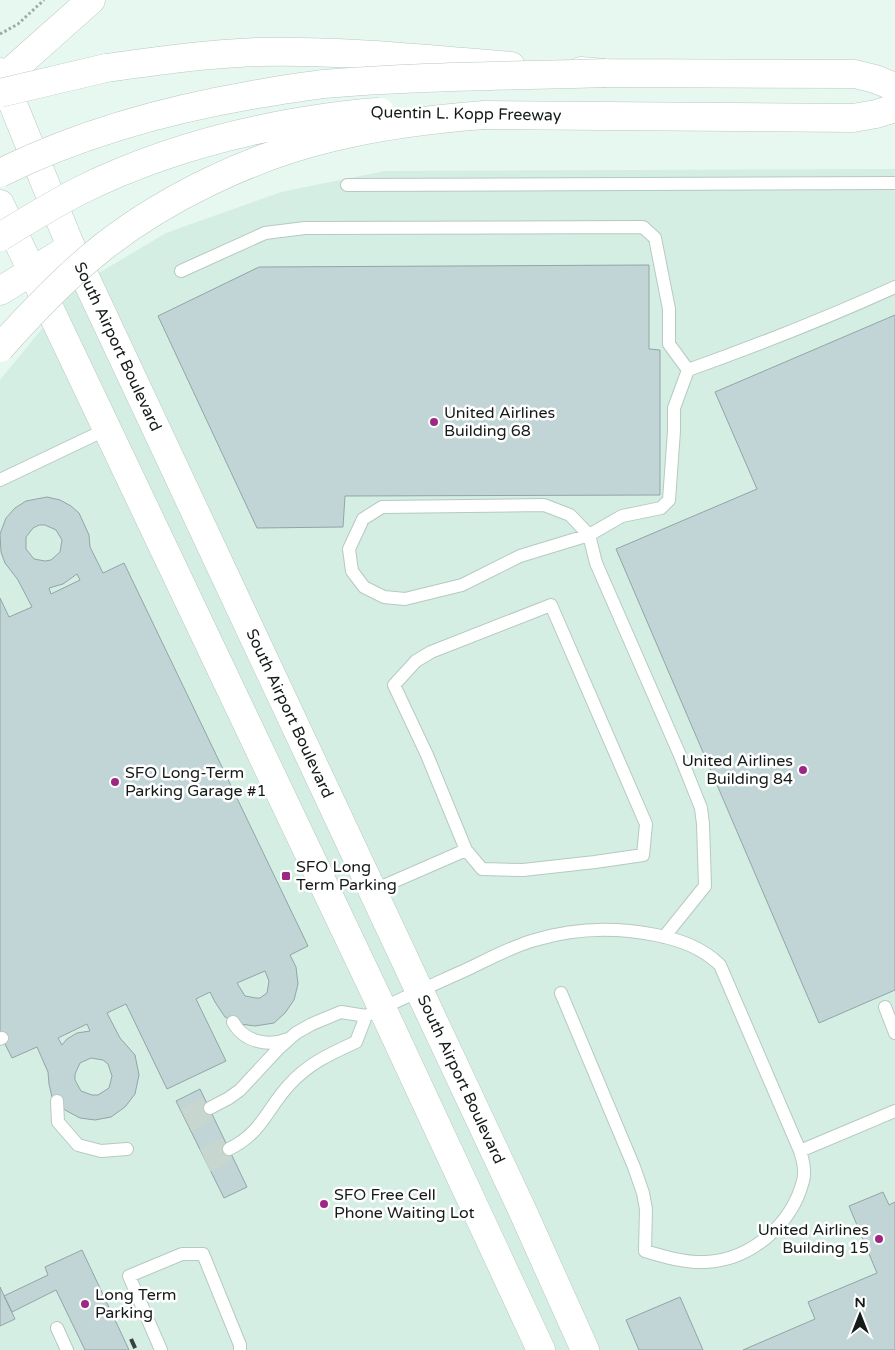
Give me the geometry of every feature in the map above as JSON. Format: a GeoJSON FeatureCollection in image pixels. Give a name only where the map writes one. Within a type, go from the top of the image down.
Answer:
{"type":"FeatureCollection","features":[{"type":"Feature","properties":{"kind":"main road"},"geometry":{"type":"LineString","coordinates":[[1,83],[87,4]]}},
{"type":"Feature","properties":{"kind":"main road"},"geometry":{"type":"LineString","coordinates":[[1,83],[106,68],[256,52],[367,54],[606,73]]}},
{"type":"Feature","properties":{"kind":"main road","name":"Quentin L. Kopp Freeway"},"geometry":{"type":"LineString","coordinates":[[0,173],[62,146],[115,128],[192,107],[321,85],[374,81],[606,73],[855,74],[895,87]]}},
{"type":"Feature","properties":{"kind":"main road","name":"South Airport Boulevard"},"geometry":{"type":"LineString","coordinates":[[1,83],[71,247],[524,1214],[585,1350]]}},
{"type":"Feature","properties":{"kind":"main road","name":"Quentin L. Kopp Freeway"},"geometry":{"type":"LineString","coordinates":[[0,237],[33,216],[81,191],[128,170],[177,152],[227,137],[310,120],[370,113],[418,112],[484,115],[853,118],[895,108]]}},
{"type":"Feature","properties":{"kind":"main road"},"geometry":{"type":"LineString","coordinates":[[0,348],[66,279],[103,247],[143,219],[235,170],[279,153],[338,136],[433,119],[484,115]]}},
{"type":"Feature","properties":{"kind":"main road"},"geometry":{"type":"LineString","coordinates":[[0,204],[107,429],[374,1012],[542,1350]]}},
{"type":"Feature","properties":{"kind":"main road"},"geometry":{"type":"LineString","coordinates":[[0,291],[71,247]]}},
{"type":"Feature","properties":{"kind":"lane"},"geometry":{"type":"LineString","coordinates":[[347,185],[895,183]]}},
{"type":"Feature","properties":{"kind":"lane"},"geometry":{"type":"LineString","coordinates":[[181,271],[265,233],[305,228],[642,227],[655,238],[669,309],[669,344],[688,370]]}},
{"type":"Feature","properties":{"kind":"lane"},"geometry":{"type":"LineString","coordinates":[[688,370],[759,345],[855,306],[895,287]]}},
{"type":"Feature","properties":{"kind":"lane"},"geometry":{"type":"LineString","coordinates":[[664,937],[705,886],[701,808],[596,563],[588,535],[570,515],[544,505],[382,507],[363,519],[349,549],[352,571],[364,587],[384,598],[405,599],[462,585],[520,556],[588,535],[622,516],[661,508],[669,500],[674,408],[688,370]]}},
{"type":"Feature","properties":{"kind":"lane"},"geometry":{"type":"LineString","coordinates":[[0,480],[107,429]]}},
{"type":"Feature","properties":{"kind":"lane"},"geometry":{"type":"LineString","coordinates":[[551,605],[646,824],[643,855],[523,870],[482,869],[466,850],[427,755],[394,685],[416,660],[431,652],[551,605]]}},
{"type":"Feature","properties":{"kind":"lane"},"geometry":{"type":"LineString","coordinates":[[372,891],[466,850]]}},
{"type":"Feature","properties":{"kind":"lane"},"geometry":{"type":"LineString","coordinates":[[210,1108],[240,1090],[290,1038],[312,1024],[341,1012],[374,1012],[514,948],[534,940],[567,932],[604,930],[638,932],[664,937],[696,947],[710,955],[720,965],[800,1151],[804,1164],[804,1180],[798,1195],[775,1232],[756,1246],[733,1257],[707,1262],[681,1261],[645,1251],[646,1209],[643,1193],[634,1167],[561,993]]}},
{"type":"Feature","properties":{"kind":"lane"},"geometry":{"type":"LineString","coordinates":[[885,1007],[895,1033]]}},
{"type":"Feature","properties":{"kind":"lane"},"geometry":{"type":"LineString","coordinates":[[229,1149],[248,1138],[255,1131],[287,1087],[304,1070],[313,1063],[356,1042],[374,1012]]}},
{"type":"Feature","properties":{"kind":"lane"},"geometry":{"type":"LineString","coordinates":[[233,1022],[242,1034],[259,1042],[274,1043],[290,1038]]}},
{"type":"Feature","properties":{"kind":"lane"},"geometry":{"type":"LineString","coordinates":[[57,1101],[58,1122],[78,1145],[101,1151],[127,1149]]}},
{"type":"Feature","properties":{"kind":"lane"},"geometry":{"type":"LineString","coordinates":[[800,1151],[895,1111]]}},
{"type":"Feature","properties":{"kind":"lane"},"geometry":{"type":"LineString","coordinates":[[161,1350],[129,1276],[182,1254],[203,1254],[240,1345],[240,1350]]}},
{"type":"Feature","properties":{"kind":"lane"},"geometry":{"type":"LineString","coordinates":[[528,1320],[537,1350]]}},
{"type":"Feature","properties":{"kind":"lane"},"geometry":{"type":"LineString","coordinates":[[58,1328],[67,1350]]}},
{"type":"Feature","properties":{"kind":"path"},"geometry":{"type":"LineString","coordinates":[[0,34],[18,24],[44,0]]}},
{"type":"Feature","properties":{"kind":"shaded area"},"geometry":{"type":"Polygon","coordinates":[[[895,169],[895,1350],[0,1350],[0,380],[77,286],[166,233],[281,192],[385,171],[895,169]]]}},
{"type":"Feature","properties":{"kind":"building","name":"United Airlines Building 68"},"geometry":{"type":"Polygon","coordinates":[[[649,265],[649,349],[660,350],[660,495],[345,496],[343,527],[257,528],[158,316],[259,267],[649,265]]]}},
{"type":"Feature","properties":{"kind":"building","name":"United Airlines Building 84"},"geometry":{"type":"Polygon","coordinates":[[[895,315],[895,990],[819,1023],[616,549],[757,489],[715,392],[895,315]]]}},
{"type":"Feature","properties":{"kind":"building","name":"SFO Long-Term Parking Garage #1"},"geometry":{"type":"Polygon","coordinates":[[[47,497],[60,500],[71,506],[79,513],[89,535],[90,547],[103,573],[124,563],[308,946],[290,955],[296,967],[298,984],[294,1000],[285,1013],[274,1023],[255,1026],[240,1024],[225,1017],[210,992],[196,999],[226,1061],[167,1089],[126,1004],[107,1013],[120,1038],[135,1055],[139,1075],[135,1094],[125,1107],[111,1117],[95,1120],[80,1118],[65,1110],[52,1097],[48,1072],[37,1047],[12,1058],[0,1034],[0,598],[9,617],[32,607],[18,580],[5,563],[1,552],[0,534],[6,518],[15,508],[26,501],[47,497]],[[45,525],[33,528],[26,537],[26,549],[34,559],[51,560],[60,552],[62,540],[56,530],[45,525]],[[77,574],[63,584],[49,588],[51,594],[80,580],[77,574]],[[265,971],[237,983],[245,996],[260,998],[267,993],[269,981],[265,971]],[[87,1024],[58,1038],[62,1045],[67,1039],[77,1033],[90,1031],[87,1024]],[[91,1058],[80,1063],[75,1074],[75,1080],[81,1091],[92,1095],[98,1095],[109,1088],[112,1076],[108,1064],[103,1060],[91,1058]]]}},
{"type":"Feature","properties":{"kind":"building"},"geometry":{"type":"Polygon","coordinates":[[[200,1089],[247,1187],[224,1198],[176,1101],[200,1089]]]}},
{"type":"Feature","properties":{"kind":"building","name":"United Airlines Building 15"},"geometry":{"type":"Polygon","coordinates":[[[883,1192],[889,1205],[895,1202],[895,1350],[743,1350],[815,1319],[808,1302],[877,1273],[849,1206],[883,1192]]]}},
{"type":"Feature","properties":{"kind":"building","name":"Long Term Parking"},"geometry":{"type":"Polygon","coordinates":[[[82,1250],[129,1350],[85,1350],[56,1290],[12,1312],[4,1296],[48,1275],[45,1267],[82,1250]]]}},
{"type":"Feature","properties":{"kind":"building"},"geometry":{"type":"Polygon","coordinates":[[[0,1287],[15,1319],[0,1326],[0,1287]]]}},
{"type":"Feature","properties":{"kind":"building"},"geometry":{"type":"Polygon","coordinates":[[[680,1297],[703,1350],[639,1350],[626,1320],[680,1297]]]}},
{"type":"Feature","properties":{"kind":"tunnel"},"geometry":{"type":"LineString","coordinates":[[186,1120],[210,1108]]}},
{"type":"Feature","properties":{"kind":"tunnel"},"geometry":{"type":"LineString","coordinates":[[205,1160],[229,1149]]}},
{"type":"Feature","properties":{"kind":"railway"},"geometry":{"type":"LineString","coordinates":[[131,1339],[136,1350]]}},
{"type":"Feature","properties":{"kind":"place","name":"United Airlines Building 68"},"geometry":{"type":"Point","coordinates":[434,422]}},
{"type":"Feature","properties":{"kind":"place","name":"United Airlines Building 84"},"geometry":{"type":"Point","coordinates":[803,770]}},
{"type":"Feature","properties":{"kind":"place","name":"SFO Long-Term Parking Garage #1"},"geometry":{"type":"Point","coordinates":[115,782]}},
{"type":"Feature","properties":{"kind":"place","name":"SFO Long Term Parking"},"geometry":{"type":"Point","coordinates":[286,876]}},
{"type":"Feature","properties":{"kind":"place","name":"SFO Free Cell Phone Waiting Lot"},"geometry":{"type":"Point","coordinates":[324,1204]}},
{"type":"Feature","properties":{"kind":"place","name":"United Airlines Building 15"},"geometry":{"type":"Point","coordinates":[879,1239]}},
{"type":"Feature","properties":{"kind":"place","name":"Long Term Parking"},"geometry":{"type":"Point","coordinates":[85,1304]}}]}
